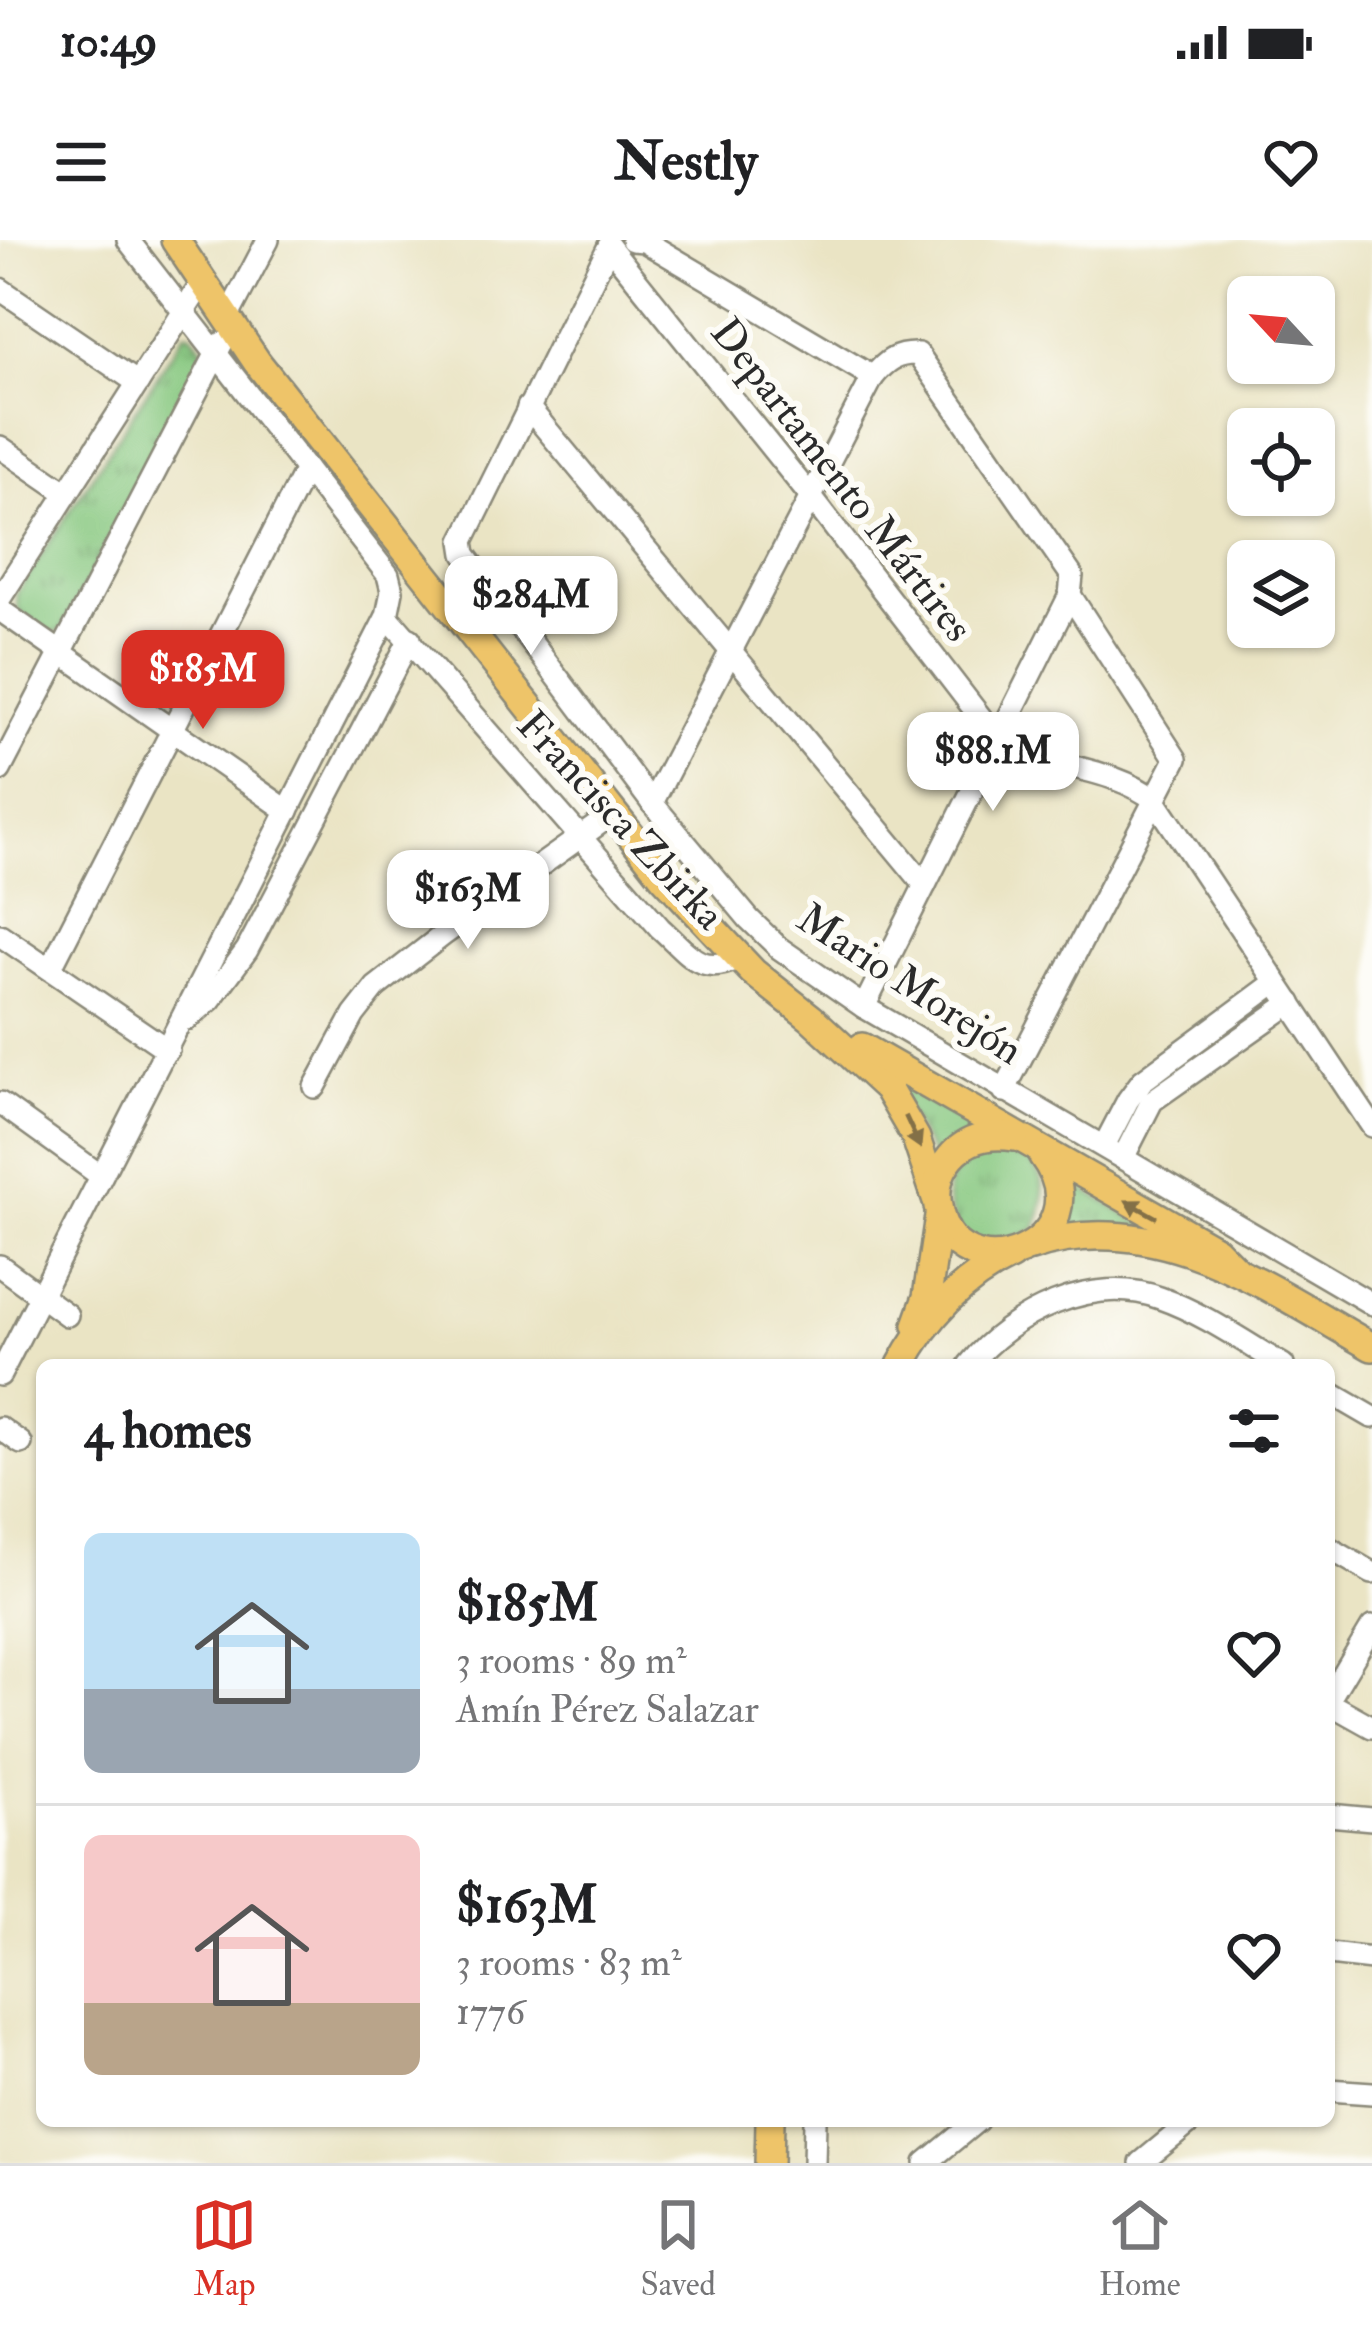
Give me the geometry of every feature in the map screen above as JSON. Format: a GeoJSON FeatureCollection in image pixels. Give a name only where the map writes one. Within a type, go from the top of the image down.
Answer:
{"type":"FeatureCollection","features":[{"type":"Feature","properties":{"kind":"main road"},"geometry":{"type":"LineString","coordinates":[[175,240],[225,333],[662,876],[738,958],[876,1076],[900,1105],[922,1152],[946,1230],[969,1251],[984,1256],[1067,1238],[1107,1235],[1161,1242],[1220,1260]]}},
{"type":"Feature","properties":{"kind":"main road"},"geometry":{"type":"LineString","coordinates":[[811,1018],[1372,1347]]}},
{"type":"Feature","properties":{"kind":"main road"},"geometry":{"type":"LineString","coordinates":[[904,1359],[927,1297],[942,1171],[960,1148],[986,1136],[1014,1137]]}},
{"type":"Feature","properties":{"kind":"main road"},"geometry":{"type":"LineString","coordinates":[[904,1359],[928,1321],[955,1294],[1022,1251],[1052,1225],[1059,1195],[1051,1166],[1042,1154]]}},
{"type":"Feature","properties":{"kind":"main road"},"geometry":{"type":"LineString","coordinates":[[769,2163],[770,2127]]}},
{"type":"Feature","properties":{"kind":"street"},"geometry":{"type":"LineString","coordinates":[[0,1375],[387,616],[392,592],[388,575],[306,470],[225,333],[182,311],[128,240]]}},
{"type":"Feature","properties":{"kind":"street"},"geometry":{"type":"LineString","coordinates":[[0,770],[268,240]]}},
{"type":"Feature","properties":{"kind":"street"},"geometry":{"type":"LineString","coordinates":[[874,377],[644,241],[624,242],[528,407],[925,885]]}},
{"type":"Feature","properties":{"kind":"street","name":"Departamento Mártires"},"geometry":{"type":"LineString","coordinates":[[624,242],[811,497],[998,740]]}},
{"type":"Feature","properties":{"kind":"street"},"geometry":{"type":"LineString","coordinates":[[0,598],[202,283]]}},
{"type":"Feature","properties":{"kind":"street"},"geometry":{"type":"LineString","coordinates":[[0,289],[138,383]]}},
{"type":"Feature","properties":{"kind":"street"},"geometry":{"type":"LineString","coordinates":[[652,803],[874,377],[902,353],[918,353],[1072,576],[1070,595],[864,1007]]}},
{"type":"Feature","properties":{"kind":"street","name":"Mario Morejón"},"geometry":{"type":"LineString","coordinates":[[528,407],[463,541],[465,554],[652,803],[764,933],[809,971],[864,1007],[1372,1304]]}},
{"type":"Feature","properties":{"kind":"street"},"geometry":{"type":"LineString","coordinates":[[0,447],[67,493]]}},
{"type":"Feature","properties":{"kind":"street"},"geometry":{"type":"LineString","coordinates":[[50,969],[306,470]]}},
{"type":"Feature","properties":{"kind":"street"},"geometry":{"type":"LineString","coordinates":[[1004,1091],[1176,759],[1070,595]]}},
{"type":"Feature","properties":{"kind":"street"},"geometry":{"type":"LineString","coordinates":[[0,610],[288,812]]}},
{"type":"Feature","properties":{"kind":"street","name":"Francisca Zbirka"},"geometry":{"type":"LineString","coordinates":[[387,616],[660,928],[698,962],[720,967],[738,958]]}},
{"type":"Feature","properties":{"kind":"street"},"geometry":{"type":"LineString","coordinates":[[179,1024],[210,1000],[247,950],[410,639]]}},
{"type":"Feature","properties":{"kind":"street"},"geometry":{"type":"LineString","coordinates":[[998,740],[1018,752],[1098,771],[1155,800],[1372,1126]]}},
{"type":"Feature","properties":{"kind":"street"},"geometry":{"type":"LineString","coordinates":[[315,1088],[354,1015],[376,987],[614,813]]}},
{"type":"Feature","properties":{"kind":"street"},"geometry":{"type":"LineString","coordinates":[[0,935],[168,1050]]}},
{"type":"Feature","properties":{"kind":"street"},"geometry":{"type":"LineString","coordinates":[[1113,1152],[1127,1100],[1142,1081],[1276,982]]}},
{"type":"Feature","properties":{"kind":"street"},"geometry":{"type":"LineString","coordinates":[[1113,1152],[1152,1101],[1291,1003]]}},
{"type":"Feature","properties":{"kind":"street"},"geometry":{"type":"LineString","coordinates":[[0,1103],[101,1176]]}},
{"type":"Feature","properties":{"kind":"street"},"geometry":{"type":"LineString","coordinates":[[1220,1260],[1232,1223]]}},
{"type":"Feature","properties":{"kind":"street"},"geometry":{"type":"LineString","coordinates":[[0,1266],[67,1315]]}},
{"type":"Feature","properties":{"kind":"street"},"geometry":{"type":"LineString","coordinates":[[974,1359],[988,1341],[1050,1305],[1079,1296],[1121,1292],[1156,1296],[1272,1359]]}},
{"type":"Feature","properties":{"kind":"street"},"geometry":{"type":"LineString","coordinates":[[1335,1395],[1372,1417]]}},
{"type":"Feature","properties":{"kind":"street"},"geometry":{"type":"LineString","coordinates":[[0,1428],[21,1443]]}},
{"type":"Feature","properties":{"kind":"street"},"geometry":{"type":"LineString","coordinates":[[1335,1551],[1372,1573]]}},
{"type":"Feature","properties":{"kind":"street"},"geometry":{"type":"LineString","coordinates":[[1335,1691],[1372,1627]]}},
{"type":"Feature","properties":{"kind":"street"},"geometry":{"type":"LineString","coordinates":[[1335,1705],[1372,1727]]}},
{"type":"Feature","properties":{"kind":"street"},"geometry":{"type":"LineString","coordinates":[[1335,1816],[1372,1819]]}},
{"type":"Feature","properties":{"kind":"street"},"geometry":{"type":"LineString","coordinates":[[1335,1955],[1372,1959]]}},
{"type":"Feature","properties":{"kind":"street"},"geometry":{"type":"LineString","coordinates":[[1335,2090],[1372,2093]]}},
{"type":"Feature","properties":{"kind":"street"},"geometry":{"type":"LineString","coordinates":[[814,2163],[815,2127]]}},
{"type":"Feature","properties":{"kind":"street"},"geometry":{"type":"LineString","coordinates":[[926,2163],[970,2127]]}},
{"type":"Feature","properties":{"kind":"street"},"geometry":{"type":"LineString","coordinates":[[1141,2163],[1185,2127]]}},
{"type":"Feature","properties":{"kind":"green space"},"geometry":{"type":"Polygon","coordinates":[[[185,333],[207,353],[62,630],[51,634],[18,611],[16,594],[185,333]]]}},
{"type":"Feature","properties":{"kind":"green space"},"geometry":{"type":"Polygon","coordinates":[[[887,1078],[980,1129],[937,1163],[887,1078]]]}},
{"type":"Feature","properties":{"kind":"green space"},"geometry":{"type":"Polygon","coordinates":[[[1007,1147],[1037,1170],[1043,1204],[1035,1229],[993,1249],[959,1234],[948,1187],[978,1149],[1007,1147]]]}},
{"type":"Feature","properties":{"kind":"green space"},"geometry":{"type":"Polygon","coordinates":[[[1062,1176],[1165,1238],[1060,1225],[1062,1176]]]}}]}
